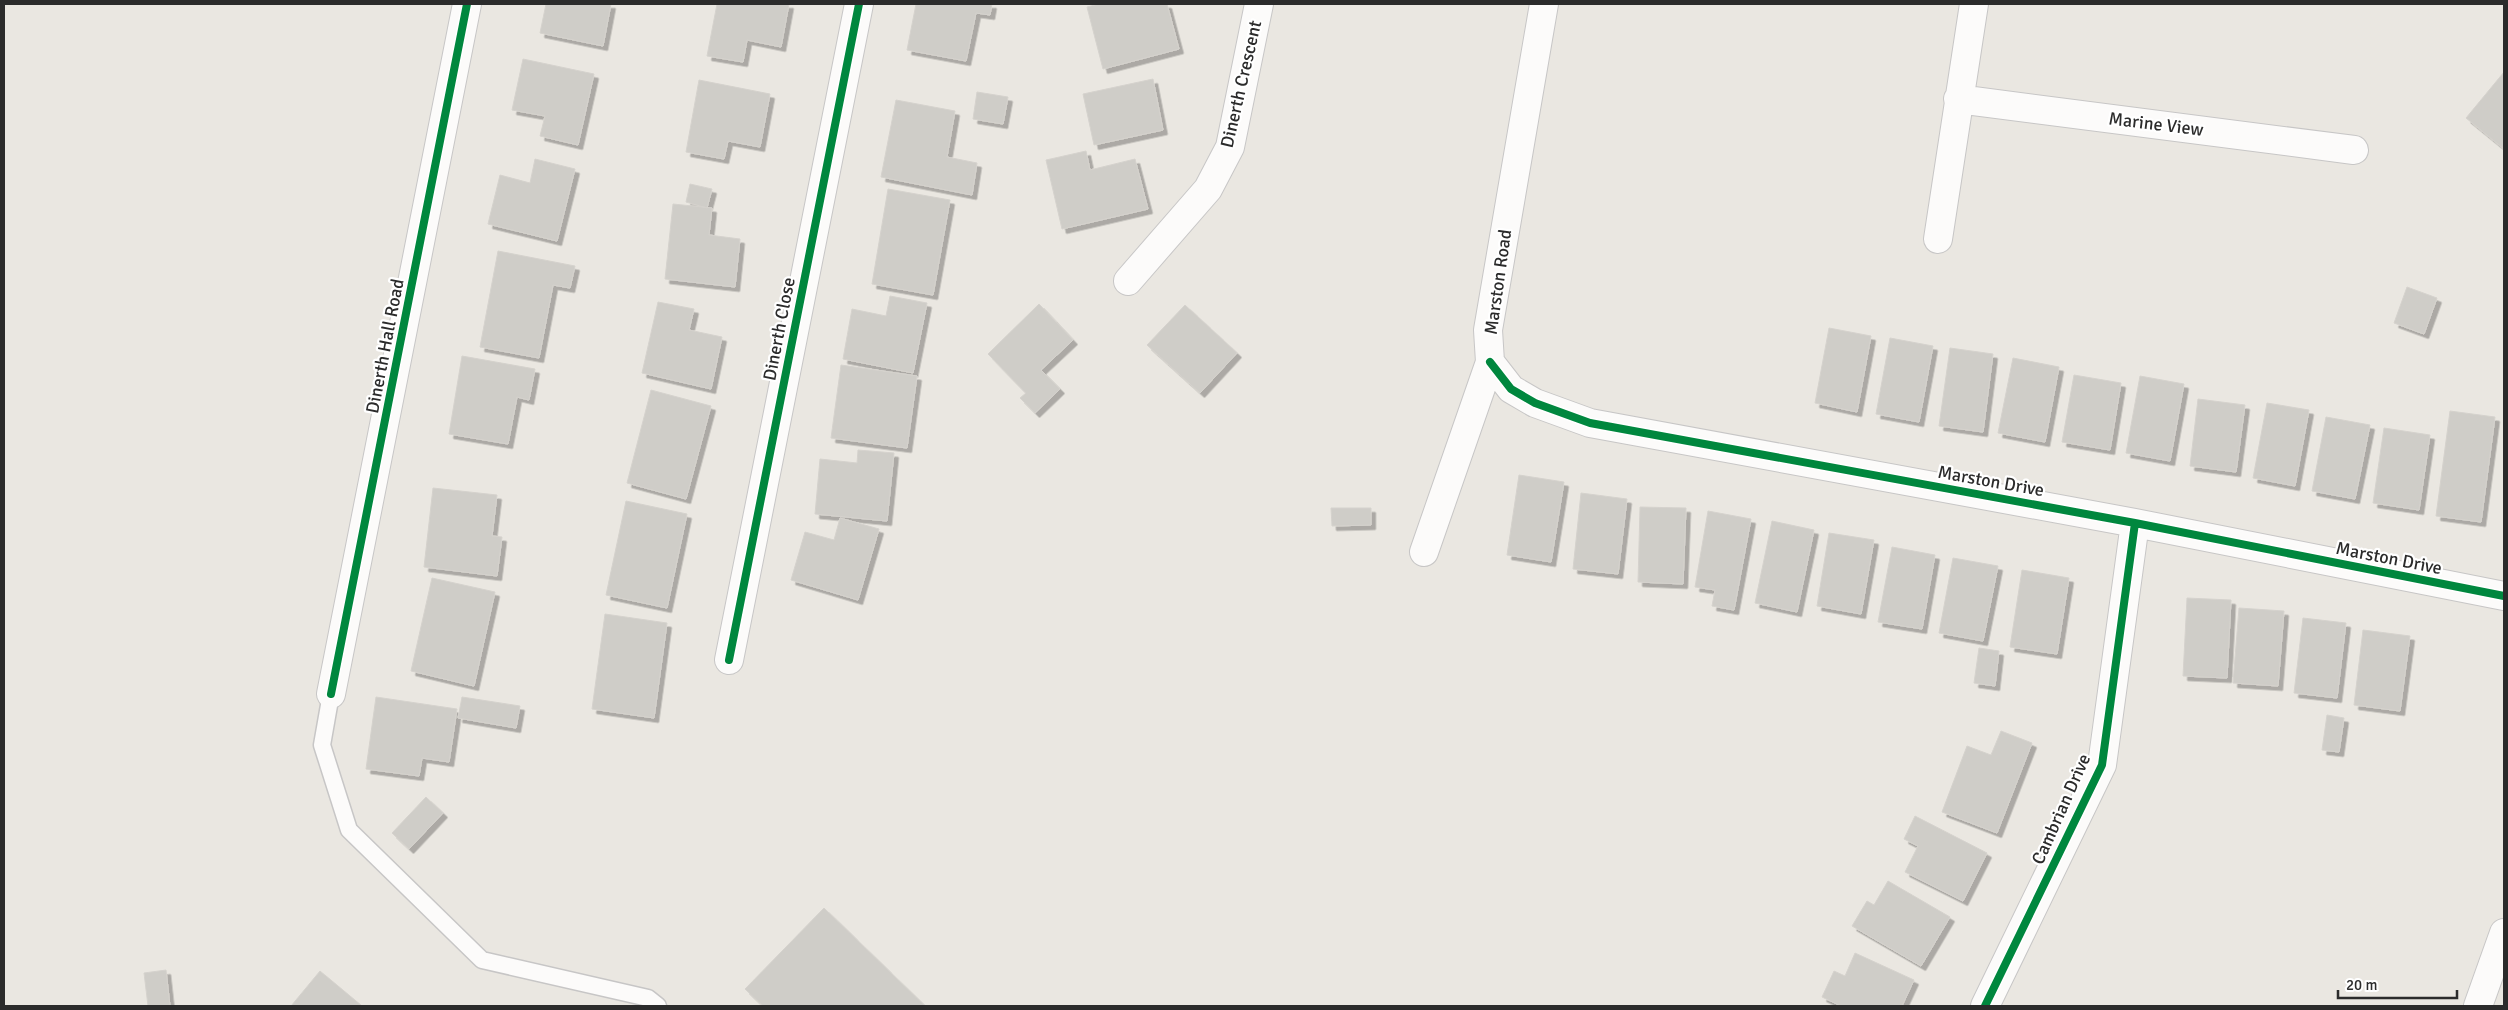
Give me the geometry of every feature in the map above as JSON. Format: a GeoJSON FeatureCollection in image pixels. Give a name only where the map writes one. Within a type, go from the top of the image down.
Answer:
{"type":"FeatureCollection","features":[{"type":"Feature","properties":{"kind":"street","name":"Dinerth Hall Road"},"geometry":{"type":"LineString","coordinates":[[331,694],[467,4]]}},
{"type":"Feature","properties":{"kind":"street","name":"Dinerth Close"},"geometry":{"type":"LineString","coordinates":[[729,660],[859,4]]}},
{"type":"Feature","properties":{"kind":"street","name":"Dinerth Crescent"},"geometry":{"type":"LineString","coordinates":[[1128,281],[1208,189],[1230,147],[1260,4]]}},
{"type":"Feature","properties":{"kind":"street","name":"Marston Road"},"geometry":{"type":"LineString","coordinates":[[1424,552],[1490,362],[1488,330],[1544,4]]}},
{"type":"Feature","properties":{"kind":"street"},"geometry":{"type":"LineString","coordinates":[[1938,239],[1974,4]]}},
{"type":"Feature","properties":{"kind":"street","name":"Marine View"},"geometry":{"type":"LineString","coordinates":[[1958,99],[2354,150]]}},
{"type":"Feature","properties":{"kind":"street","name":"Marston Drive"},"geometry":{"type":"LineString","coordinates":[[1490,362],[1511,389],[1535,403],[1590,423],[2135,522],[2504,596]]}},
{"type":"Feature","properties":{"kind":"street","name":"Cambrian Drive"},"geometry":{"type":"LineString","coordinates":[[1984,1006],[2102,764],[2135,522]]}},
{"type":"Feature","properties":{"kind":"street"},"geometry":{"type":"LineString","coordinates":[[2478,1006],[2504,933]]}},
{"type":"Feature","properties":{"kind":"lane"},"geometry":{"type":"LineString","coordinates":[[331,694],[322,745],[348,830],[482,960],[648,998],[658,1006]]}},
{"type":"Feature","properties":{"kind":"building"},"geometry":{"type":"Polygon","coordinates":[[[546,4],[611,4],[603,46],[540,33],[546,4]]]}},
{"type":"Feature","properties":{"kind":"building"},"geometry":{"type":"Polygon","coordinates":[[[717,4],[789,4],[781,47],[747,40],[743,62],[707,56],[717,4]]]}},
{"type":"Feature","properties":{"kind":"building"},"geometry":{"type":"Polygon","coordinates":[[[916,4],[992,4],[990,15],[976,13],[966,61],[907,50],[916,4]]]}},
{"type":"Feature","properties":{"kind":"building"},"geometry":{"type":"Polygon","coordinates":[[[1099,4],[1167,4],[1179,49],[1103,69],[1087,7],[1099,4]]]}},
{"type":"Feature","properties":{"kind":"building"},"geometry":{"type":"Polygon","coordinates":[[[523,59],[594,74],[578,145],[540,136],[545,116],[512,110],[523,59]]]}},
{"type":"Feature","properties":{"kind":"building"},"geometry":{"type":"Polygon","coordinates":[[[2504,72],[2504,149],[2466,118],[2504,72]]]}},
{"type":"Feature","properties":{"kind":"building"},"geometry":{"type":"Polygon","coordinates":[[[1153,79],[1163,130],[1094,145],[1083,94],[1153,79]]]}},
{"type":"Feature","properties":{"kind":"building"},"geometry":{"type":"Polygon","coordinates":[[[699,80],[770,94],[760,147],[728,141],[724,159],[686,152],[699,80]]]}},
{"type":"Feature","properties":{"kind":"building"},"geometry":{"type":"Polygon","coordinates":[[[977,92],[1008,97],[1003,124],[973,119],[977,92]]]}},
{"type":"Feature","properties":{"kind":"building"},"geometry":{"type":"Polygon","coordinates":[[[896,100],[955,111],[947,157],[977,163],[972,195],[881,177],[896,100]]]}},
{"type":"Feature","properties":{"kind":"building"},"geometry":{"type":"Polygon","coordinates":[[[1086,151],[1090,170],[1135,159],[1148,209],[1062,229],[1046,160],[1086,151]]]}},
{"type":"Feature","properties":{"kind":"building"},"geometry":{"type":"Polygon","coordinates":[[[535,159],[575,169],[557,241],[488,224],[500,175],[530,183],[535,159]]]}},
{"type":"Feature","properties":{"kind":"building"},"geometry":{"type":"Polygon","coordinates":[[[690,184],[712,189],[707,208],[686,202],[690,184]]]}},
{"type":"Feature","properties":{"kind":"building"},"geometry":{"type":"Polygon","coordinates":[[[888,189],[950,200],[933,295],[872,284],[888,189]]]}},
{"type":"Feature","properties":{"kind":"building"},"geometry":{"type":"Polygon","coordinates":[[[673,204],[712,208],[709,235],[740,239],[735,287],[665,279],[673,204]]]}},
{"type":"Feature","properties":{"kind":"building"},"geometry":{"type":"Polygon","coordinates":[[[498,251],[575,266],[570,288],[553,285],[539,358],[480,347],[498,251]]]}},
{"type":"Feature","properties":{"kind":"building"},"geometry":{"type":"Polygon","coordinates":[[[2407,287],[2437,298],[2424,334],[2394,323],[2407,287]]]}},
{"type":"Feature","properties":{"kind":"building"},"geometry":{"type":"Polygon","coordinates":[[[890,296],[927,303],[913,373],[843,359],[852,309],[886,316],[890,296]]]}},
{"type":"Feature","properties":{"kind":"building"},"geometry":{"type":"Polygon","coordinates":[[[658,302],[694,309],[689,330],[722,337],[711,389],[642,373],[658,302]]]}},
{"type":"Feature","properties":{"kind":"building"},"geometry":{"type":"Polygon","coordinates":[[[1039,304],[1073,340],[1041,370],[1060,389],[1035,413],[1020,398],[1026,393],[988,354],[1039,304]]]}},
{"type":"Feature","properties":{"kind":"building"},"geometry":{"type":"Polygon","coordinates":[[[1185,305],[1237,353],[1200,393],[1147,345],[1185,305]]]}},
{"type":"Feature","properties":{"kind":"building"},"geometry":{"type":"Polygon","coordinates":[[[1829,328],[1871,336],[1857,412],[1815,403],[1829,328]]]}},
{"type":"Feature","properties":{"kind":"building"},"geometry":{"type":"Polygon","coordinates":[[[1890,338],[1933,346],[1919,422],[1876,414],[1890,338]]]}},
{"type":"Feature","properties":{"kind":"building"},"geometry":{"type":"Polygon","coordinates":[[[1950,348],[1993,354],[1983,432],[1939,426],[1950,348]]]}},
{"type":"Feature","properties":{"kind":"building"},"geometry":{"type":"Polygon","coordinates":[[[462,356],[535,369],[529,400],[517,397],[508,444],[449,434],[462,356]]]}},
{"type":"Feature","properties":{"kind":"building"},"geometry":{"type":"Polygon","coordinates":[[[2013,358],[2059,367],[2045,442],[1998,433],[2013,358]]]}},
{"type":"Feature","properties":{"kind":"building"},"geometry":{"type":"Polygon","coordinates":[[[841,365],[917,376],[907,448],[831,438],[841,365]]]}},
{"type":"Feature","properties":{"kind":"building"},"geometry":{"type":"Polygon","coordinates":[[[2074,375],[2121,383],[2110,450],[2062,442],[2074,375]]]}},
{"type":"Feature","properties":{"kind":"building"},"geometry":{"type":"Polygon","coordinates":[[[2140,376],[2184,384],[2170,461],[2126,453],[2140,376]]]}},
{"type":"Feature","properties":{"kind":"building"},"geometry":{"type":"Polygon","coordinates":[[[651,390],[711,406],[686,499],[627,483],[651,390]]]}},
{"type":"Feature","properties":{"kind":"building"},"geometry":{"type":"Polygon","coordinates":[[[2198,399],[2245,405],[2236,472],[2190,466],[2198,399]]]}},
{"type":"Feature","properties":{"kind":"building"},"geometry":{"type":"Polygon","coordinates":[[[2267,403],[2309,410],[2295,486],[2253,478],[2267,403]]]}},
{"type":"Feature","properties":{"kind":"building"},"geometry":{"type":"Polygon","coordinates":[[[2450,411],[2495,417],[2481,522],[2436,516],[2450,411]]]}},
{"type":"Feature","properties":{"kind":"building"},"geometry":{"type":"Polygon","coordinates":[[[2326,417],[2370,425],[2355,499],[2312,491],[2326,417]]]}},
{"type":"Feature","properties":{"kind":"building"},"geometry":{"type":"Polygon","coordinates":[[[2384,428],[2430,435],[2419,510],[2373,503],[2384,428]]]}},
{"type":"Feature","properties":{"kind":"building"},"geometry":{"type":"Polygon","coordinates":[[[858,450],[894,453],[887,521],[815,514],[820,459],[857,463],[858,450]]]}},
{"type":"Feature","properties":{"kind":"building"},"geometry":{"type":"Polygon","coordinates":[[[1519,475],[1564,482],[1551,562],[1507,555],[1519,475]]]}},
{"type":"Feature","properties":{"kind":"building"},"geometry":{"type":"Polygon","coordinates":[[[433,488],[497,495],[492,536],[502,537],[497,576],[424,567],[433,488]]]}},
{"type":"Feature","properties":{"kind":"building"},"geometry":{"type":"Polygon","coordinates":[[[1581,493],[1627,499],[1618,574],[1573,569],[1581,493]]]}},
{"type":"Feature","properties":{"kind":"building"},"geometry":{"type":"Polygon","coordinates":[[[626,501],[687,514],[667,608],[606,595],[626,501]]]}},
{"type":"Feature","properties":{"kind":"building"},"geometry":{"type":"Polygon","coordinates":[[[1640,507],[1686,508],[1683,584],[1638,582],[1640,507]]]}},
{"type":"Feature","properties":{"kind":"building"},"geometry":{"type":"Polygon","coordinates":[[[1331,508],[1371,508],[1371,525],[1332,526],[1331,508]]]}},
{"type":"Feature","properties":{"kind":"building"},"geometry":{"type":"Polygon","coordinates":[[[1708,511],[1751,519],[1734,610],[1712,606],[1715,590],[1695,587],[1708,511]]]}},
{"type":"Feature","properties":{"kind":"building"},"geometry":{"type":"Polygon","coordinates":[[[840,518],[879,529],[858,600],[791,580],[805,532],[834,540],[840,518]]]}},
{"type":"Feature","properties":{"kind":"building"},"geometry":{"type":"Polygon","coordinates":[[[1772,521],[1814,530],[1797,612],[1755,603],[1772,521]]]}},
{"type":"Feature","properties":{"kind":"building"},"geometry":{"type":"Polygon","coordinates":[[[1829,533],[1874,540],[1861,614],[1817,606],[1829,533]]]}},
{"type":"Feature","properties":{"kind":"building"},"geometry":{"type":"Polygon","coordinates":[[[1892,547],[1935,555],[1922,629],[1878,622],[1892,547]]]}},
{"type":"Feature","properties":{"kind":"building"},"geometry":{"type":"Polygon","coordinates":[[[1953,558],[1998,566],[1983,641],[1939,633],[1953,558]]]}},
{"type":"Feature","properties":{"kind":"building"},"geometry":{"type":"Polygon","coordinates":[[[2022,570],[2069,578],[2057,654],[2010,647],[2022,570]]]}},
{"type":"Feature","properties":{"kind":"building"},"geometry":{"type":"Polygon","coordinates":[[[432,578],[495,592],[474,686],[411,671],[432,578]]]}},
{"type":"Feature","properties":{"kind":"building"},"geometry":{"type":"Polygon","coordinates":[[[2187,598],[2231,600],[2227,678],[2183,676],[2187,598]]]}},
{"type":"Feature","properties":{"kind":"building"},"geometry":{"type":"Polygon","coordinates":[[[2239,608],[2284,611],[2278,686],[2233,683],[2239,608]]]}},
{"type":"Feature","properties":{"kind":"building"},"geometry":{"type":"Polygon","coordinates":[[[605,614],[667,623],[654,718],[592,709],[605,614]]]}},
{"type":"Feature","properties":{"kind":"building"},"geometry":{"type":"Polygon","coordinates":[[[2303,618],[2346,623],[2337,698],[2294,693],[2303,618]]]}},
{"type":"Feature","properties":{"kind":"building"},"geometry":{"type":"Polygon","coordinates":[[[2363,630],[2410,636],[2400,711],[2354,705],[2363,630]]]}},
{"type":"Feature","properties":{"kind":"building"},"geometry":{"type":"Polygon","coordinates":[[[1979,648],[1999,651],[1995,686],[1974,683],[1979,648]]]}},
{"type":"Feature","properties":{"kind":"building"},"geometry":{"type":"Polygon","coordinates":[[[376,697],[457,709],[449,762],[422,758],[419,776],[366,769],[376,697]]]}},
{"type":"Feature","properties":{"kind":"building"},"geometry":{"type":"Polygon","coordinates":[[[462,697],[520,706],[516,728],[458,718],[462,697]]]}},
{"type":"Feature","properties":{"kind":"building"},"geometry":{"type":"Polygon","coordinates":[[[2327,715],[2344,718],[2339,752],[2322,750],[2327,715]]]}},
{"type":"Feature","properties":{"kind":"building"},"geometry":{"type":"Polygon","coordinates":[[[2001,731],[2032,743],[1997,833],[1942,812],[1967,746],[1991,755],[2001,731]]]}},
{"type":"Feature","properties":{"kind":"building"},"geometry":{"type":"Polygon","coordinates":[[[426,797],[443,813],[409,849],[392,833],[426,797]]]}},
{"type":"Feature","properties":{"kind":"building"},"geometry":{"type":"Polygon","coordinates":[[[1915,816],[1987,853],[1963,901],[1905,872],[1918,846],[1904,839],[1915,816]]]}},
{"type":"Feature","properties":{"kind":"building"},"geometry":{"type":"Polygon","coordinates":[[[1888,881],[1950,917],[1921,966],[1852,926],[1867,901],[1874,905],[1888,881]]]}},
{"type":"Feature","properties":{"kind":"building"},"geometry":{"type":"Polygon","coordinates":[[[824,908],[925,1006],[763,1006],[745,989],[824,908]]]}},
{"type":"Feature","properties":{"kind":"building"},"geometry":{"type":"Polygon","coordinates":[[[1855,953],[1914,980],[1902,1006],[1841,1006],[1822,997],[1834,971],[1845,976],[1855,953]]]}},
{"type":"Feature","properties":{"kind":"building"},"geometry":{"type":"Polygon","coordinates":[[[166,970],[170,1006],[148,1006],[144,973],[166,970]]]}},
{"type":"Feature","properties":{"kind":"building"},"geometry":{"type":"Polygon","coordinates":[[[320,971],[362,1006],[291,1006],[320,971]]]}},
{"type":"Feature","properties":{"kind":"cycle path"},"geometry":{"type":"LineString","coordinates":[[331,694],[467,4]]}},
{"type":"Feature","properties":{"kind":"cycle path"},"geometry":{"type":"LineString","coordinates":[[729,660],[859,4]]}},
{"type":"Feature","properties":{"kind":"cycle path"},"geometry":{"type":"LineString","coordinates":[[1490,362],[1511,389],[1535,403],[1590,423],[2135,523],[2504,596]]}},
{"type":"Feature","properties":{"kind":"cycle path"},"geometry":{"type":"LineString","coordinates":[[1985,1006],[2102,765],[2135,523]]}}]}
